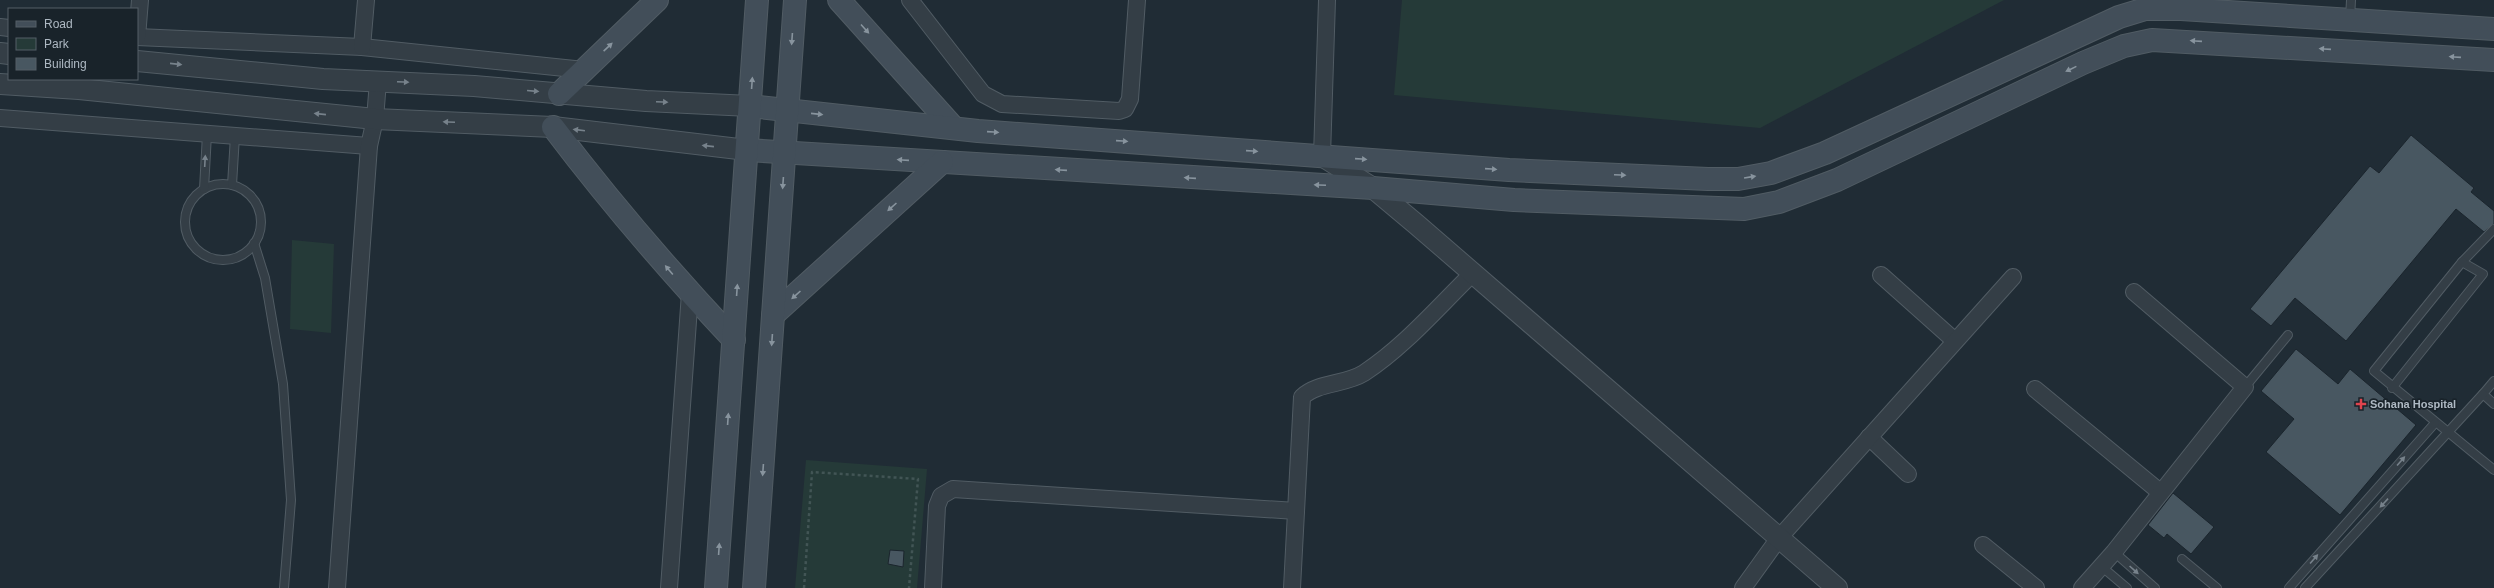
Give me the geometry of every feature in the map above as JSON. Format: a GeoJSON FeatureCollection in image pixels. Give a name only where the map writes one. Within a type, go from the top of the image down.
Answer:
{"type":"FeatureCollection","features":[{"type":"Feature","properties":{"kind":"main road"},"geometry":{"type":"LineString","coordinates":[[559,94],[657,0]]}},
{"type":"Feature","properties":{"kind":"main road"},"geometry":{"type":"LineString","coordinates":[[716,588],[757,0]]}},
{"type":"Feature","properties":{"kind":"main road"},"geometry":{"type":"LineString","coordinates":[[754,588],[795,0]]}},
{"type":"Feature","properties":{"kind":"main road"},"geometry":{"type":"LineString","coordinates":[[839,0],[954,128]]}},
{"type":"Feature","properties":{"kind":"main road"},"geometry":{"type":"LineString","coordinates":[[750,106],[954,128],[1509,170],[1708,179],[1738,178],[1771,173],[1824,152],[2119,17],[2146,9],[2350,10],[2494,29]]}},
{"type":"Feature","properties":{"kind":"main road"},"geometry":{"type":"LineString","coordinates":[[747,150],[1373,188],[1514,200],[1744,209],[1779,202],[1837,180],[2083,63],[2124,46],[2152,40],[2494,60]]}},
{"type":"Feature","properties":{"kind":"main road"},"geometry":{"type":"LineString","coordinates":[[553,127],[589,174],[690,293],[734,340]]}},
{"type":"Feature","properties":{"kind":"main road"},"geometry":{"type":"LineString","coordinates":[[773,315],[942,162]]}},
{"type":"Feature","properties":{"kind":"street"},"geometry":{"type":"LineString","coordinates":[[138,25],[140,0]]}},
{"type":"Feature","properties":{"kind":"street"},"geometry":{"type":"LineString","coordinates":[[362,47],[366,0]]}},
{"type":"Feature","properties":{"kind":"street"},"geometry":{"type":"LineString","coordinates":[[910,0],[983,94],[993,101],[1010,104],[1119,111],[1125,109],[1130,99],[1137,0]]}},
{"type":"Feature","properties":{"kind":"street"},"geometry":{"type":"LineString","coordinates":[[1327,0],[1322,156],[1373,188],[1837,588]]}},
{"type":"Feature","properties":{"kind":"street"},"geometry":{"type":"LineString","coordinates":[[138,37],[362,47],[584,70]]}},
{"type":"Feature","properties":{"kind":"street"},"geometry":{"type":"LineString","coordinates":[[138,61],[323,79],[474,86],[559,94],[750,106]]}},
{"type":"Feature","properties":{"kind":"street"},"geometry":{"type":"LineString","coordinates":[[337,588],[369,146],[375,119],[378,81]]}},
{"type":"Feature","properties":{"kind":"street"},"geometry":{"type":"LineString","coordinates":[[0,84],[79,89],[375,119],[553,127],[747,150]]}},
{"type":"Feature","properties":{"kind":"street"},"geometry":{"type":"LineString","coordinates":[[0,118],[369,146]]}},
{"type":"Feature","properties":{"kind":"street"},"geometry":{"type":"LineString","coordinates":[[1292,588],[1302,397],[1309,391],[1342,383],[1362,374],[1380,362],[1396,349],[1473,273]]}},
{"type":"Feature","properties":{"kind":"street"},"geometry":{"type":"LineString","coordinates":[[1881,275],[1955,341]]}},
{"type":"Feature","properties":{"kind":"street"},"geometry":{"type":"LineString","coordinates":[[1743,588],[1779,538],[2013,277]]}},
{"type":"Feature","properties":{"kind":"street"},"geometry":{"type":"LineString","coordinates":[[2082,588],[2114,552],[2160,492],[2245,387],[2134,292]]}},
{"type":"Feature","properties":{"kind":"street"},"geometry":{"type":"LineString","coordinates":[[669,588],[690,293]]}},
{"type":"Feature","properties":{"kind":"street"},"geometry":{"type":"LineString","coordinates":[[2035,389],[2160,492]]}},
{"type":"Feature","properties":{"kind":"street"},"geometry":{"type":"LineString","coordinates":[[1869,437],[1908,474]]}},
{"type":"Feature","properties":{"kind":"street"},"geometry":{"type":"LineString","coordinates":[[934,588],[937,506],[941,496],[953,489],[1296,511]]}},
{"type":"Feature","properties":{"kind":"street"},"geometry":{"type":"LineString","coordinates":[[1983,545],[2036,588]]}},
{"type":"Feature","properties":{"kind":"lane"},"geometry":{"type":"LineString","coordinates":[[204,188],[207,134]]}},
{"type":"Feature","properties":{"kind":"lane"},"geometry":{"type":"LineString","coordinates":[[232,185],[235,136]]}},
{"type":"Feature","properties":{"kind":"lane"},"geometry":{"type":"LineString","coordinates":[[215,184],[232,185],[240,188],[250,196],[258,206],[261,219],[259,232],[254,244],[245,253],[233,258],[220,260],[197,250],[189,240],[185,229],[185,217],[194,196],[204,188],[215,184]]}},
{"type":"Feature","properties":{"kind":"lane"},"geometry":{"type":"LineString","coordinates":[[2494,229],[2462,262],[2374,371],[2392,388],[2494,470]]}},
{"type":"Feature","properties":{"kind":"lane"},"geometry":{"type":"LineString","coordinates":[[254,244],[265,278],[283,384],[291,500],[284,588]]}},
{"type":"Feature","properties":{"kind":"lane"},"geometry":{"type":"LineString","coordinates":[[2392,388],[2483,274],[2462,262]]}},
{"type":"Feature","properties":{"kind":"lane"},"geometry":{"type":"LineString","coordinates":[[2245,387],[2288,335]]}},
{"type":"Feature","properties":{"kind":"lane"},"geometry":{"type":"LineString","coordinates":[[2305,588],[2494,381]]}},
{"type":"Feature","properties":{"kind":"lane"},"geometry":{"type":"LineString","coordinates":[[2483,394],[2494,404]]}},
{"type":"Feature","properties":{"kind":"lane"},"geometry":{"type":"LineString","coordinates":[[2289,588],[2435,423]]}},
{"type":"Feature","properties":{"kind":"lane"},"geometry":{"type":"LineString","coordinates":[[2114,552],[2155,588]]}},
{"type":"Feature","properties":{"kind":"lane"},"geometry":{"type":"LineString","coordinates":[[2182,559],[2217,588]]}},
{"type":"Feature","properties":{"kind":"lane"},"geometry":{"type":"LineString","coordinates":[[2101,566],[2127,588]]}},
{"type":"Feature","properties":{"kind":"path"},"geometry":{"type":"LineString","coordinates":[[804,588],[812,472],[918,478],[909,588]]}},
{"type":"Feature","properties":{"kind":"green space"},"geometry":{"type":"Polygon","coordinates":[[[1402,0],[2004,0],[1760,128],[1394,95],[1402,0]]]}},
{"type":"Feature","properties":{"kind":"green space"},"geometry":{"type":"Polygon","coordinates":[[[292,240],[334,244],[331,333],[290,329],[292,240]]]}},
{"type":"Feature","properties":{"kind":"green space"},"geometry":{"type":"Polygon","coordinates":[[[806,460],[927,469],[917,588],[795,588],[806,460]]]}},
{"type":"Feature","properties":{"kind":"building"},"geometry":{"type":"Polygon","coordinates":[[[2411,135],[2474,188],[2471,192],[2494,211],[2494,224],[2484,232],[2456,209],[2346,341],[2295,298],[2271,326],[2250,309],[2370,166],[2379,173],[2411,135]]]}},
{"type":"Feature","properties":{"kind":"building"},"geometry":{"type":"Polygon","coordinates":[[[2296,349],[2338,384],[2350,369],[2416,425],[2340,515],[2266,452],[2294,419],[2261,391],[2296,349]]]}},
{"type":"Feature","properties":{"kind":"building"},"geometry":{"type":"Polygon","coordinates":[[[2173,493],[2214,527],[2191,554],[2167,534],[2164,538],[2148,525],[2173,493]]]}},
{"type":"Feature","properties":{"kind":"building"},"geometry":{"type":"Polygon","coordinates":[[[890,550],[904,551],[903,567],[888,564],[890,550]]]}},
{"type":"Feature","properties":{"kind":"place","name":"Sohana Hospital"},"geometry":{"type":"Point","coordinates":[2361,404]}}]}
